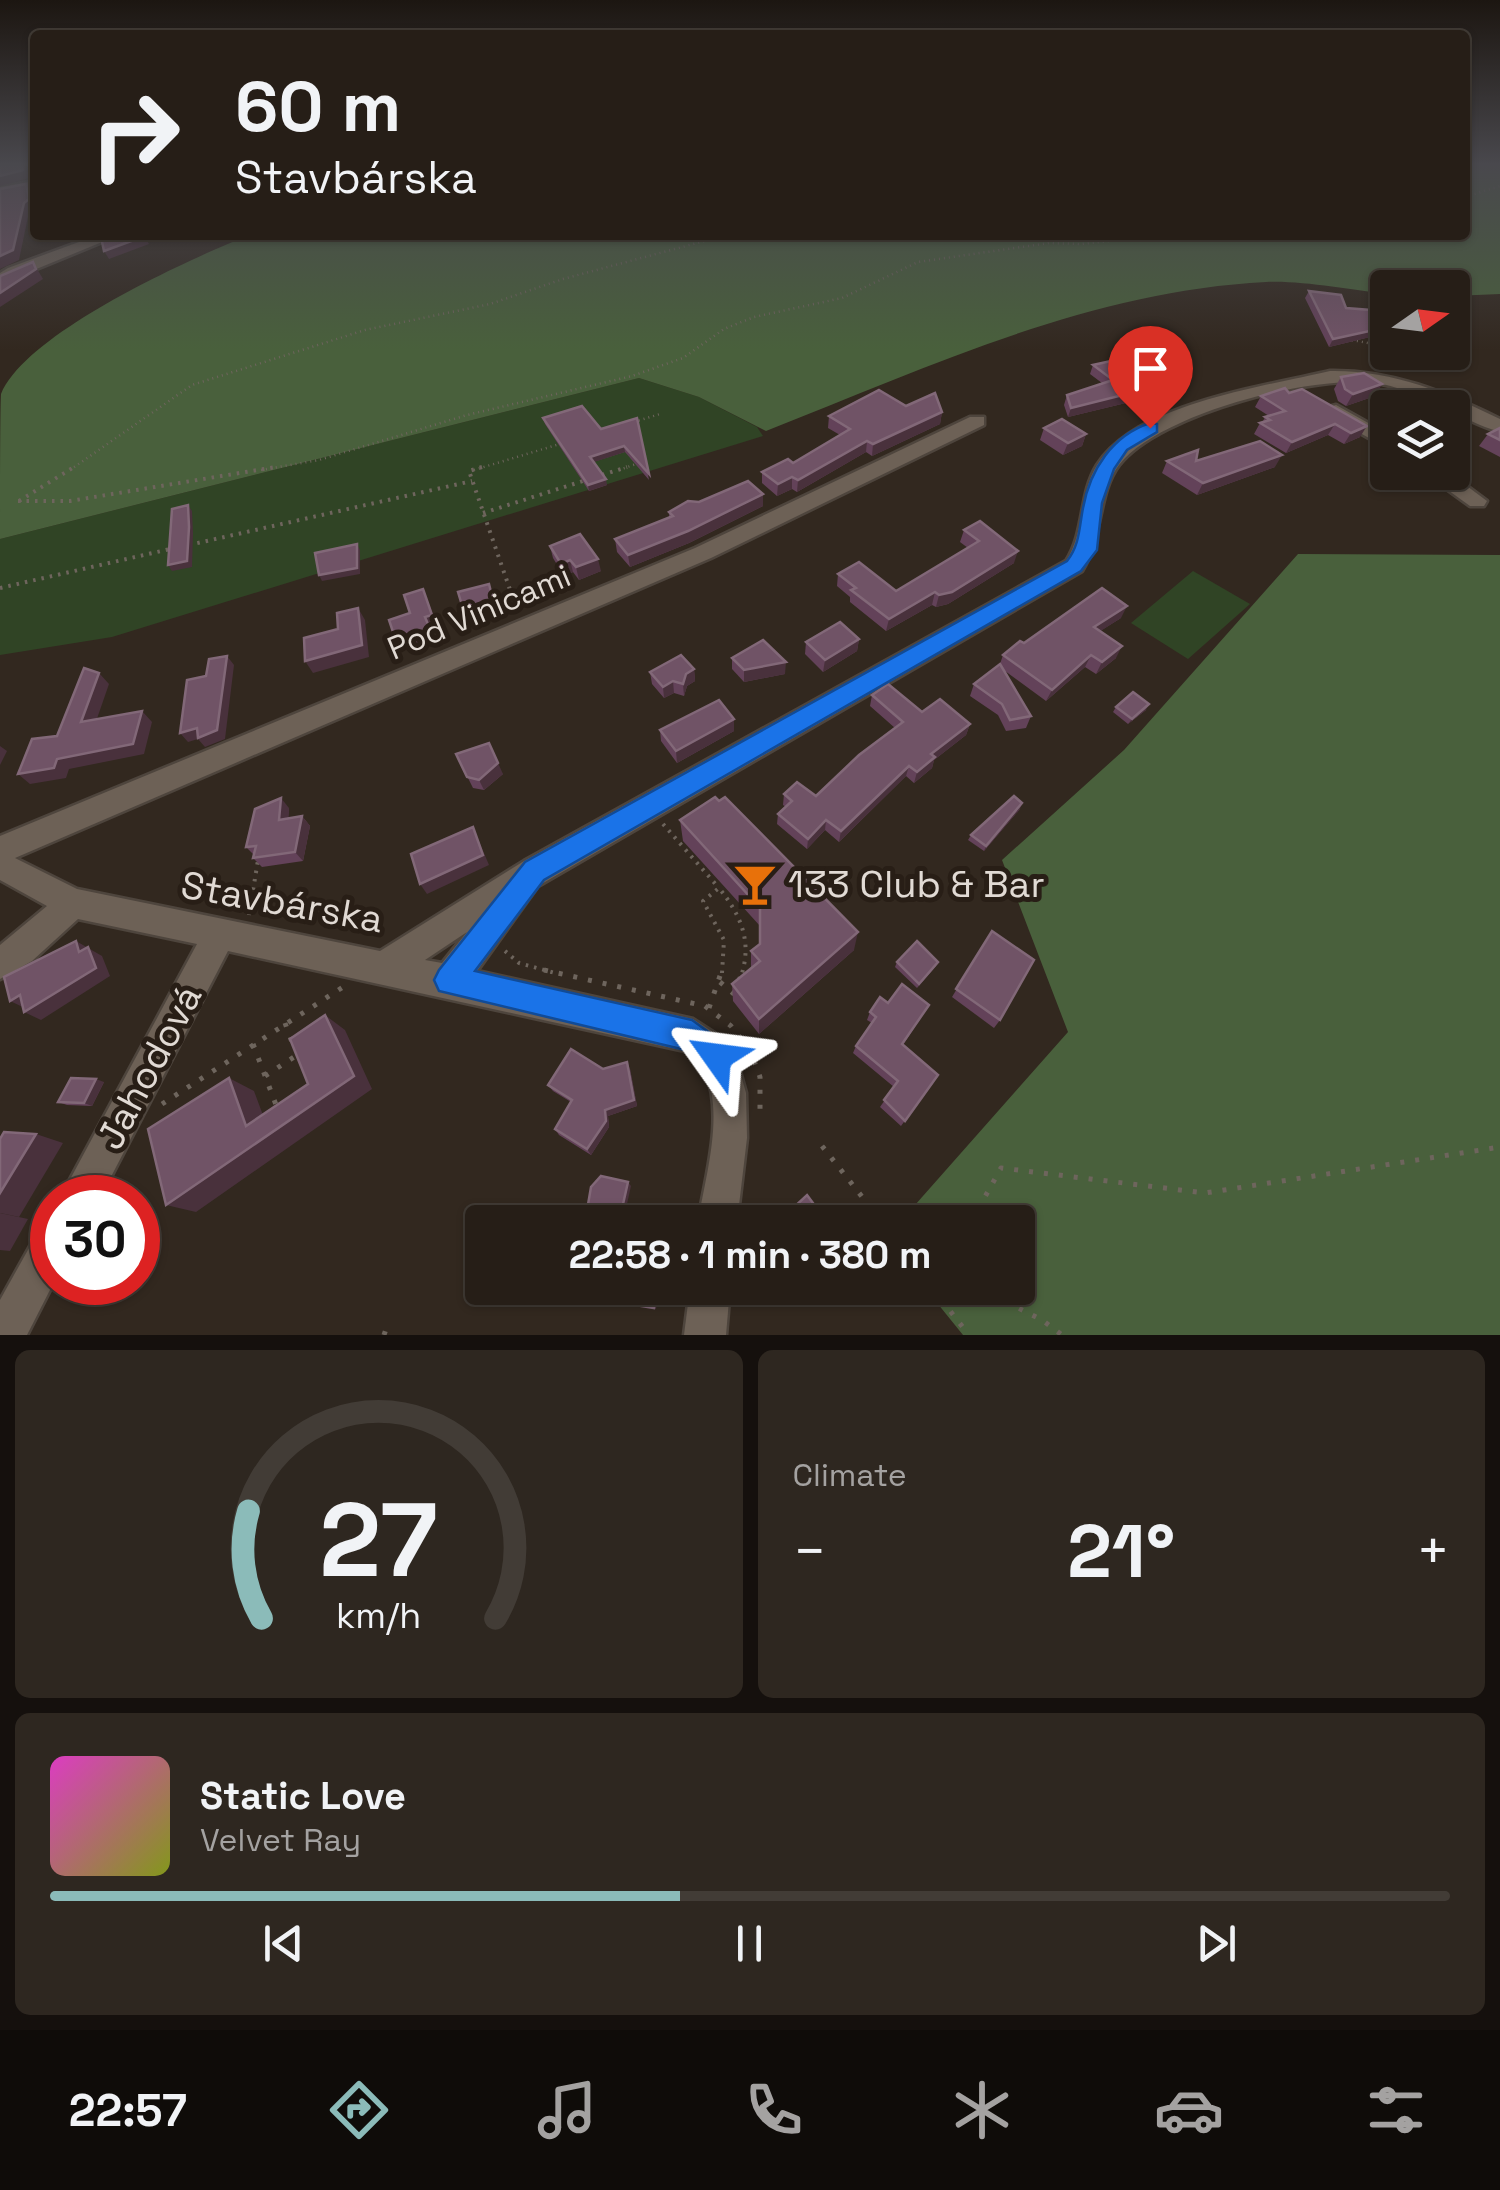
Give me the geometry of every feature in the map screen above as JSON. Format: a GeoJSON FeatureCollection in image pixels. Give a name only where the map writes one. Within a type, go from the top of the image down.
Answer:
{"type":"FeatureCollection","features":[{"type":"Feature","properties":{"kind":"street"},"geometry":{"type":"LineString","coordinates":[[0,279],[31,260],[96,240]]}},
{"type":"Feature","properties":{"kind":"street"},"geometry":{"type":"LineString","coordinates":[[31,260],[40,243]]}},
{"type":"Feature","properties":{"kind":"street","name":"Stavbárska"},"geometry":{"type":"LineString","coordinates":[[0,865],[73,903],[226,924],[380,966],[535,871],[1074,566],[1087,550],[1093,503],[1105,469],[1120,446],[1150,428],[1330,376],[1384,376],[1423,390]]}},
{"type":"Feature","properties":{"kind":"street"},"geometry":{"type":"LineString","coordinates":[[1293,386],[1370,432]]}},
{"type":"Feature","properties":{"kind":"street"},"geometry":{"type":"LineString","coordinates":[[1470,411],[1500,405]]}},
{"type":"Feature","properties":{"kind":"street","name":"Stavbárska"},"geometry":{"type":"LineString","coordinates":[[1470,412],[1500,426]]}},
{"type":"Feature","properties":{"kind":"street","name":"Pod Vinicami"},"geometry":{"type":"LineString","coordinates":[[0,850],[703,554],[977,422]]}},
{"type":"Feature","properties":{"kind":"street"},"geometry":{"type":"LineString","coordinates":[[1460,490],[1477,501]]}},
{"type":"Feature","properties":{"kind":"street","name":"Stavbárska"},"geometry":{"type":"LineString","coordinates":[[449,980],[494,944],[535,871]]}},
{"type":"Feature","properties":{"kind":"street"},"geometry":{"type":"LineString","coordinates":[[0,962],[22,950],[73,903]]}},
{"type":"Feature","properties":{"kind":"street","name":"Jahodová"},"geometry":{"type":"LineString","coordinates":[[91,1175],[226,924]]}},
{"type":"Feature","properties":{"kind":"street"},"geometry":{"type":"LineString","coordinates":[[380,966],[692,1036],[717,1057],[728,1090],[728,1133],[720,1205]]}},
{"type":"Feature","properties":{"kind":"street"},"geometry":{"type":"LineString","coordinates":[[4,1335],[30,1287]]}},
{"type":"Feature","properties":{"kind":"street"},"geometry":{"type":"LineString","coordinates":[[705,1335],[708,1305]]}},
{"type":"Feature","properties":{"kind":"path"},"geometry":{"type":"LineString","coordinates":[[709,240],[563,279],[490,304],[366,330],[192,385],[111,444],[18,501],[70,500],[319,460],[467,415],[632,376],[683,358],[739,323],[842,298],[918,262],[1049,243],[1121,240]]}},
{"type":"Feature","properties":{"kind":"path"},"geometry":{"type":"LineString","coordinates":[[1350,340],[1370,343]]}},
{"type":"Feature","properties":{"kind":"path"},"geometry":{"type":"LineString","coordinates":[[622,425],[660,414]]}},
{"type":"Feature","properties":{"kind":"path"},"geometry":{"type":"LineString","coordinates":[[524,629],[469,471],[564,442]]}},
{"type":"Feature","properties":{"kind":"path"},"geometry":{"type":"LineString","coordinates":[[483,512],[635,464]]}},
{"type":"Feature","properties":{"kind":"path"},"geometry":{"type":"LineString","coordinates":[[189,545],[472,481]]}},
{"type":"Feature","properties":{"kind":"path"},"geometry":{"type":"LineString","coordinates":[[0,588],[170,549]]}},
{"type":"Feature","properties":{"kind":"path"},"geometry":{"type":"LineString","coordinates":[[655,816],[740,912],[748,941],[745,969],[733,995],[720,982]]}},
{"type":"Feature","properties":{"kind":"path"},"geometry":{"type":"LineString","coordinates":[[226,924],[250,915],[258,856]]}},
{"type":"Feature","properties":{"kind":"path"},"geometry":{"type":"LineString","coordinates":[[709,1008],[720,982],[725,944],[721,922],[704,901],[719,888]]}},
{"type":"Feature","properties":{"kind":"path"},"geometry":{"type":"LineString","coordinates":[[494,944],[519,963],[537,969],[709,1008],[725,1020],[758,1062]]}},
{"type":"Feature","properties":{"kind":"path"},"geometry":{"type":"LineString","coordinates":[[155,1108],[284,1023],[380,966]]}},
{"type":"Feature","properties":{"kind":"path"},"geometry":{"type":"LineString","coordinates":[[284,1023],[302,1068]]}},
{"type":"Feature","properties":{"kind":"path"},"geometry":{"type":"LineString","coordinates":[[253,1044],[281,1118]]}},
{"type":"Feature","properties":{"kind":"path"},"geometry":{"type":"LineString","coordinates":[[265,1076],[297,1054]]}},
{"type":"Feature","properties":{"kind":"path"},"geometry":{"type":"LineString","coordinates":[[822,1146],[869,1205]]}},
{"type":"Feature","properties":{"kind":"path"},"geometry":{"type":"LineString","coordinates":[[980,1205],[1001,1168],[1205,1193],[1500,1147]]}},
{"type":"Feature","properties":{"kind":"path"},"geometry":{"type":"LineString","coordinates":[[945,1305],[969,1335]]}},
{"type":"Feature","properties":{"kind":"path"},"geometry":{"type":"LineString","coordinates":[[1012,1305],[1062,1335]]}},
{"type":"Feature","properties":{"kind":"green space"},"geometry":{"type":"Polygon","coordinates":[[[1470,225],[1500,225],[1500,294],[1470,295],[1470,270],[1370,270],[1370,292],[1266,282],[1136,300],[1011,336],[766,431],[699,397],[639,378],[0,539],[1,394],[17,370],[42,347],[75,323],[151,280],[238,240],[1470,240],[1470,225]]]}},
{"type":"Feature","properties":{"kind":"green space"},"geometry":{"type":"Polygon","coordinates":[[[639,378],[699,397],[757,427],[763,436],[112,637],[0,655],[0,539],[639,378]]]}},
{"type":"Feature","properties":{"kind":"green space"},"geometry":{"type":"Polygon","coordinates":[[[1298,554],[1500,555],[1500,1335],[963,1335],[939,1305],[1035,1305],[1035,1205],[915,1205],[1068,1032],[1002,860],[1124,750],[1298,554]]]}},
{"type":"Feature","properties":{"kind":"green space"},"geometry":{"type":"Polygon","coordinates":[[[1193,571],[1250,604],[1188,659],[1131,623],[1193,571]]]}},
{"type":"Feature","properties":{"kind":"building"},"geometry":{"type":"Polygon","coordinates":[[[0,225],[19,225],[13,250],[0,256],[0,225]]]}},
{"type":"Feature","properties":{"kind":"building"},"geometry":{"type":"Polygon","coordinates":[[[102,240],[134,240],[104,251],[102,240]]]}},
{"type":"Feature","properties":{"kind":"building"},"geometry":{"type":"Polygon","coordinates":[[[33,262],[36,269],[0,293],[0,276],[33,262]]]}},
{"type":"Feature","properties":{"kind":"building"},"geometry":{"type":"Polygon","coordinates":[[[1309,291],[1341,295],[1346,308],[1370,310],[1370,331],[1333,339],[1309,291]]]}},
{"type":"Feature","properties":{"kind":"building"},"geometry":{"type":"Polygon","coordinates":[[[1129,357],[1167,384],[1071,408],[1067,395],[1113,380],[1093,365],[1129,357]]]}},
{"type":"Feature","properties":{"kind":"building"},"geometry":{"type":"Polygon","coordinates":[[[1364,373],[1382,384],[1353,394],[1345,389],[1341,377],[1364,373]]]}},
{"type":"Feature","properties":{"kind":"building"},"geometry":{"type":"Polygon","coordinates":[[[1285,388],[1289,393],[1302,389],[1367,426],[1351,433],[1335,424],[1292,442],[1260,423],[1270,420],[1265,417],[1285,411],[1261,396],[1285,388]]]}},
{"type":"Feature","properties":{"kind":"building"},"geometry":{"type":"Polygon","coordinates":[[[879,390],[906,406],[935,393],[942,412],[873,444],[867,441],[798,480],[792,477],[778,484],[762,472],[788,459],[793,463],[850,429],[829,416],[879,390]]]}},
{"type":"Feature","properties":{"kind":"building"},"geometry":{"type":"Polygon","coordinates":[[[582,406],[601,429],[637,418],[649,474],[624,446],[590,457],[606,479],[588,485],[543,418],[582,406]]]}},
{"type":"Feature","properties":{"kind":"building"},"geometry":{"type":"Polygon","coordinates":[[[1062,419],[1086,434],[1068,443],[1044,428],[1062,419]]]}},
{"type":"Feature","properties":{"kind":"building"},"geometry":{"type":"Polygon","coordinates":[[[1500,428],[1500,440],[1488,434],[1500,428]]]}},
{"type":"Feature","properties":{"kind":"building"},"geometry":{"type":"Polygon","coordinates":[[[1260,441],[1282,455],[1203,483],[1167,461],[1198,450],[1196,461],[1260,441]]]}},
{"type":"Feature","properties":{"kind":"building"},"geometry":{"type":"Polygon","coordinates":[[[748,481],[763,494],[688,531],[628,555],[615,539],[673,516],[669,512],[688,501],[699,502],[748,481]]]}},
{"type":"Feature","properties":{"kind":"building"},"geometry":{"type":"Polygon","coordinates":[[[188,505],[187,561],[168,565],[172,509],[188,505]]]}},
{"type":"Feature","properties":{"kind":"building"},"geometry":{"type":"Polygon","coordinates":[[[980,521],[1018,551],[952,592],[935,592],[889,619],[851,590],[856,588],[838,574],[859,562],[896,591],[979,541],[964,530],[980,521]]]}},
{"type":"Feature","properties":{"kind":"building"},"geometry":{"type":"Polygon","coordinates":[[[580,534],[598,559],[576,567],[570,560],[561,564],[550,546],[580,534]]]}},
{"type":"Feature","properties":{"kind":"building"},"geometry":{"type":"Polygon","coordinates":[[[357,544],[357,568],[319,575],[315,553],[357,544]]]}},
{"type":"Feature","properties":{"kind":"building"},"geometry":{"type":"Polygon","coordinates":[[[489,584],[494,604],[464,612],[458,592],[489,584]]]}},
{"type":"Feature","properties":{"kind":"building"},"geometry":{"type":"Polygon","coordinates":[[[1102,588],[1127,606],[1094,627],[1122,646],[1102,662],[1091,655],[1052,690],[1003,655],[1020,641],[1024,643],[1102,588]]]}},
{"type":"Feature","properties":{"kind":"building"},"geometry":{"type":"Polygon","coordinates":[[[423,589],[432,615],[425,617],[430,629],[396,641],[389,620],[410,613],[404,595],[423,589]]]}},
{"type":"Feature","properties":{"kind":"building"},"geometry":{"type":"Polygon","coordinates":[[[358,608],[362,645],[305,661],[304,638],[338,629],[337,613],[358,608]]]}},
{"type":"Feature","properties":{"kind":"building"},"geometry":{"type":"Polygon","coordinates":[[[840,622],[859,639],[825,660],[806,642],[840,622]]]}},
{"type":"Feature","properties":{"kind":"building"},"geometry":{"type":"Polygon","coordinates":[[[763,640],[786,662],[744,670],[732,658],[763,640]]]}},
{"type":"Feature","properties":{"kind":"building"},"geometry":{"type":"Polygon","coordinates":[[[681,655],[694,669],[686,674],[683,684],[673,681],[663,687],[650,672],[681,655]]]}},
{"type":"Feature","properties":{"kind":"building"},"geometry":{"type":"Polygon","coordinates":[[[227,656],[217,730],[198,738],[197,728],[180,733],[187,680],[206,676],[209,659],[227,656]]]}},
{"type":"Feature","properties":{"kind":"building"},"geometry":{"type":"Polygon","coordinates":[[[1000,664],[1031,716],[1010,720],[1002,704],[974,684],[1000,664]]]}},
{"type":"Feature","properties":{"kind":"building"},"geometry":{"type":"Polygon","coordinates":[[[84,668],[99,673],[81,722],[142,711],[133,744],[57,759],[54,768],[18,774],[32,739],[57,736],[84,668]]]}},
{"type":"Feature","properties":{"kind":"building"},"geometry":{"type":"Polygon","coordinates":[[[888,684],[922,712],[940,699],[970,724],[931,754],[935,757],[917,772],[909,766],[841,831],[826,820],[808,839],[778,814],[792,801],[784,794],[797,782],[816,796],[859,755],[903,722],[872,695],[888,684]]]}},
{"type":"Feature","properties":{"kind":"building"},"geometry":{"type":"Polygon","coordinates":[[[1133,692],[1149,704],[1132,719],[1116,707],[1133,692]]]}},
{"type":"Feature","properties":{"kind":"building"},"geometry":{"type":"Polygon","coordinates":[[[719,700],[734,719],[676,751],[660,730],[719,700]]]}},
{"type":"Feature","properties":{"kind":"building"},"geometry":{"type":"Polygon","coordinates":[[[489,743],[498,763],[479,780],[467,777],[456,754],[489,743]]]}},
{"type":"Feature","properties":{"kind":"building"},"geometry":{"type":"Polygon","coordinates":[[[1014,796],[1022,803],[986,846],[971,835],[1014,796]]]}},
{"type":"Feature","properties":{"kind":"building","name":"133 Club & Bar"},"geometry":{"type":"Polygon","coordinates":[[[715,797],[719,801],[725,797],[858,932],[759,1019],[732,984],[760,961],[751,951],[760,944],[760,908],[680,820],[715,797]]]}},
{"type":"Feature","properties":{"kind":"building"},"geometry":{"type":"Polygon","coordinates":[[[281,798],[279,820],[302,816],[295,852],[253,858],[256,846],[246,847],[255,809],[281,798]]]}},
{"type":"Feature","properties":{"kind":"building"},"geometry":{"type":"Polygon","coordinates":[[[473,827],[483,855],[420,884],[411,854],[473,827]]]}},
{"type":"Feature","properties":{"kind":"building"},"geometry":{"type":"Polygon","coordinates":[[[992,931],[1034,960],[1000,1020],[956,989],[992,931]]]}},
{"type":"Feature","properties":{"kind":"building"},"geometry":{"type":"Polygon","coordinates":[[[76,941],[79,952],[88,947],[96,968],[24,1012],[20,995],[10,1001],[4,977],[76,941]]]}},
{"type":"Feature","properties":{"kind":"building"},"geometry":{"type":"Polygon","coordinates":[[[917,941],[938,962],[919,984],[897,962],[917,941]]]}},
{"type":"Feature","properties":{"kind":"building"},"geometry":{"type":"Polygon","coordinates":[[[902,984],[929,1005],[902,1044],[938,1075],[905,1121],[884,1100],[898,1081],[856,1046],[876,1017],[870,1012],[880,997],[888,1003],[902,984]]]}},
{"type":"Feature","properties":{"kind":"building"},"geometry":{"type":"Polygon","coordinates":[[[325,1015],[354,1076],[166,1205],[148,1129],[229,1078],[246,1126],[308,1084],[290,1039],[325,1015]]]}},
{"type":"Feature","properties":{"kind":"building"},"geometry":{"type":"Polygon","coordinates":[[[571,1049],[603,1069],[627,1062],[634,1100],[605,1110],[606,1121],[587,1149],[555,1129],[572,1100],[548,1085],[571,1049]]]}},
{"type":"Feature","properties":{"kind":"building"},"geometry":{"type":"Polygon","coordinates":[[[71,1078],[96,1079],[84,1103],[58,1102],[71,1078]]]}},
{"type":"Feature","properties":{"kind":"building"},"geometry":{"type":"Polygon","coordinates":[[[4,1132],[36,1134],[0,1193],[0,1139],[4,1132]]]}},
{"type":"Feature","properties":{"kind":"building"},"geometry":{"type":"Polygon","coordinates":[[[601,1176],[628,1182],[623,1205],[588,1205],[591,1187],[601,1176]]]}},
{"type":"Feature","properties":{"kind":"building"},"geometry":{"type":"Polygon","coordinates":[[[807,1195],[814,1205],[796,1205],[807,1195]]]}},
{"type":"Feature","properties":{"kind":"place","name":"133 Club & Bar"},"geometry":{"type":"Point","coordinates":[755,884]}},
{"type":"Feature","properties":{"kind":"route"},"geometry":{"type":"LineString","coordinates":[[717,1057],[692,1036],[449,980],[535,871],[1074,566],[1087,550],[1093,503],[1105,469],[1120,446],[1150,428]]}}]}
